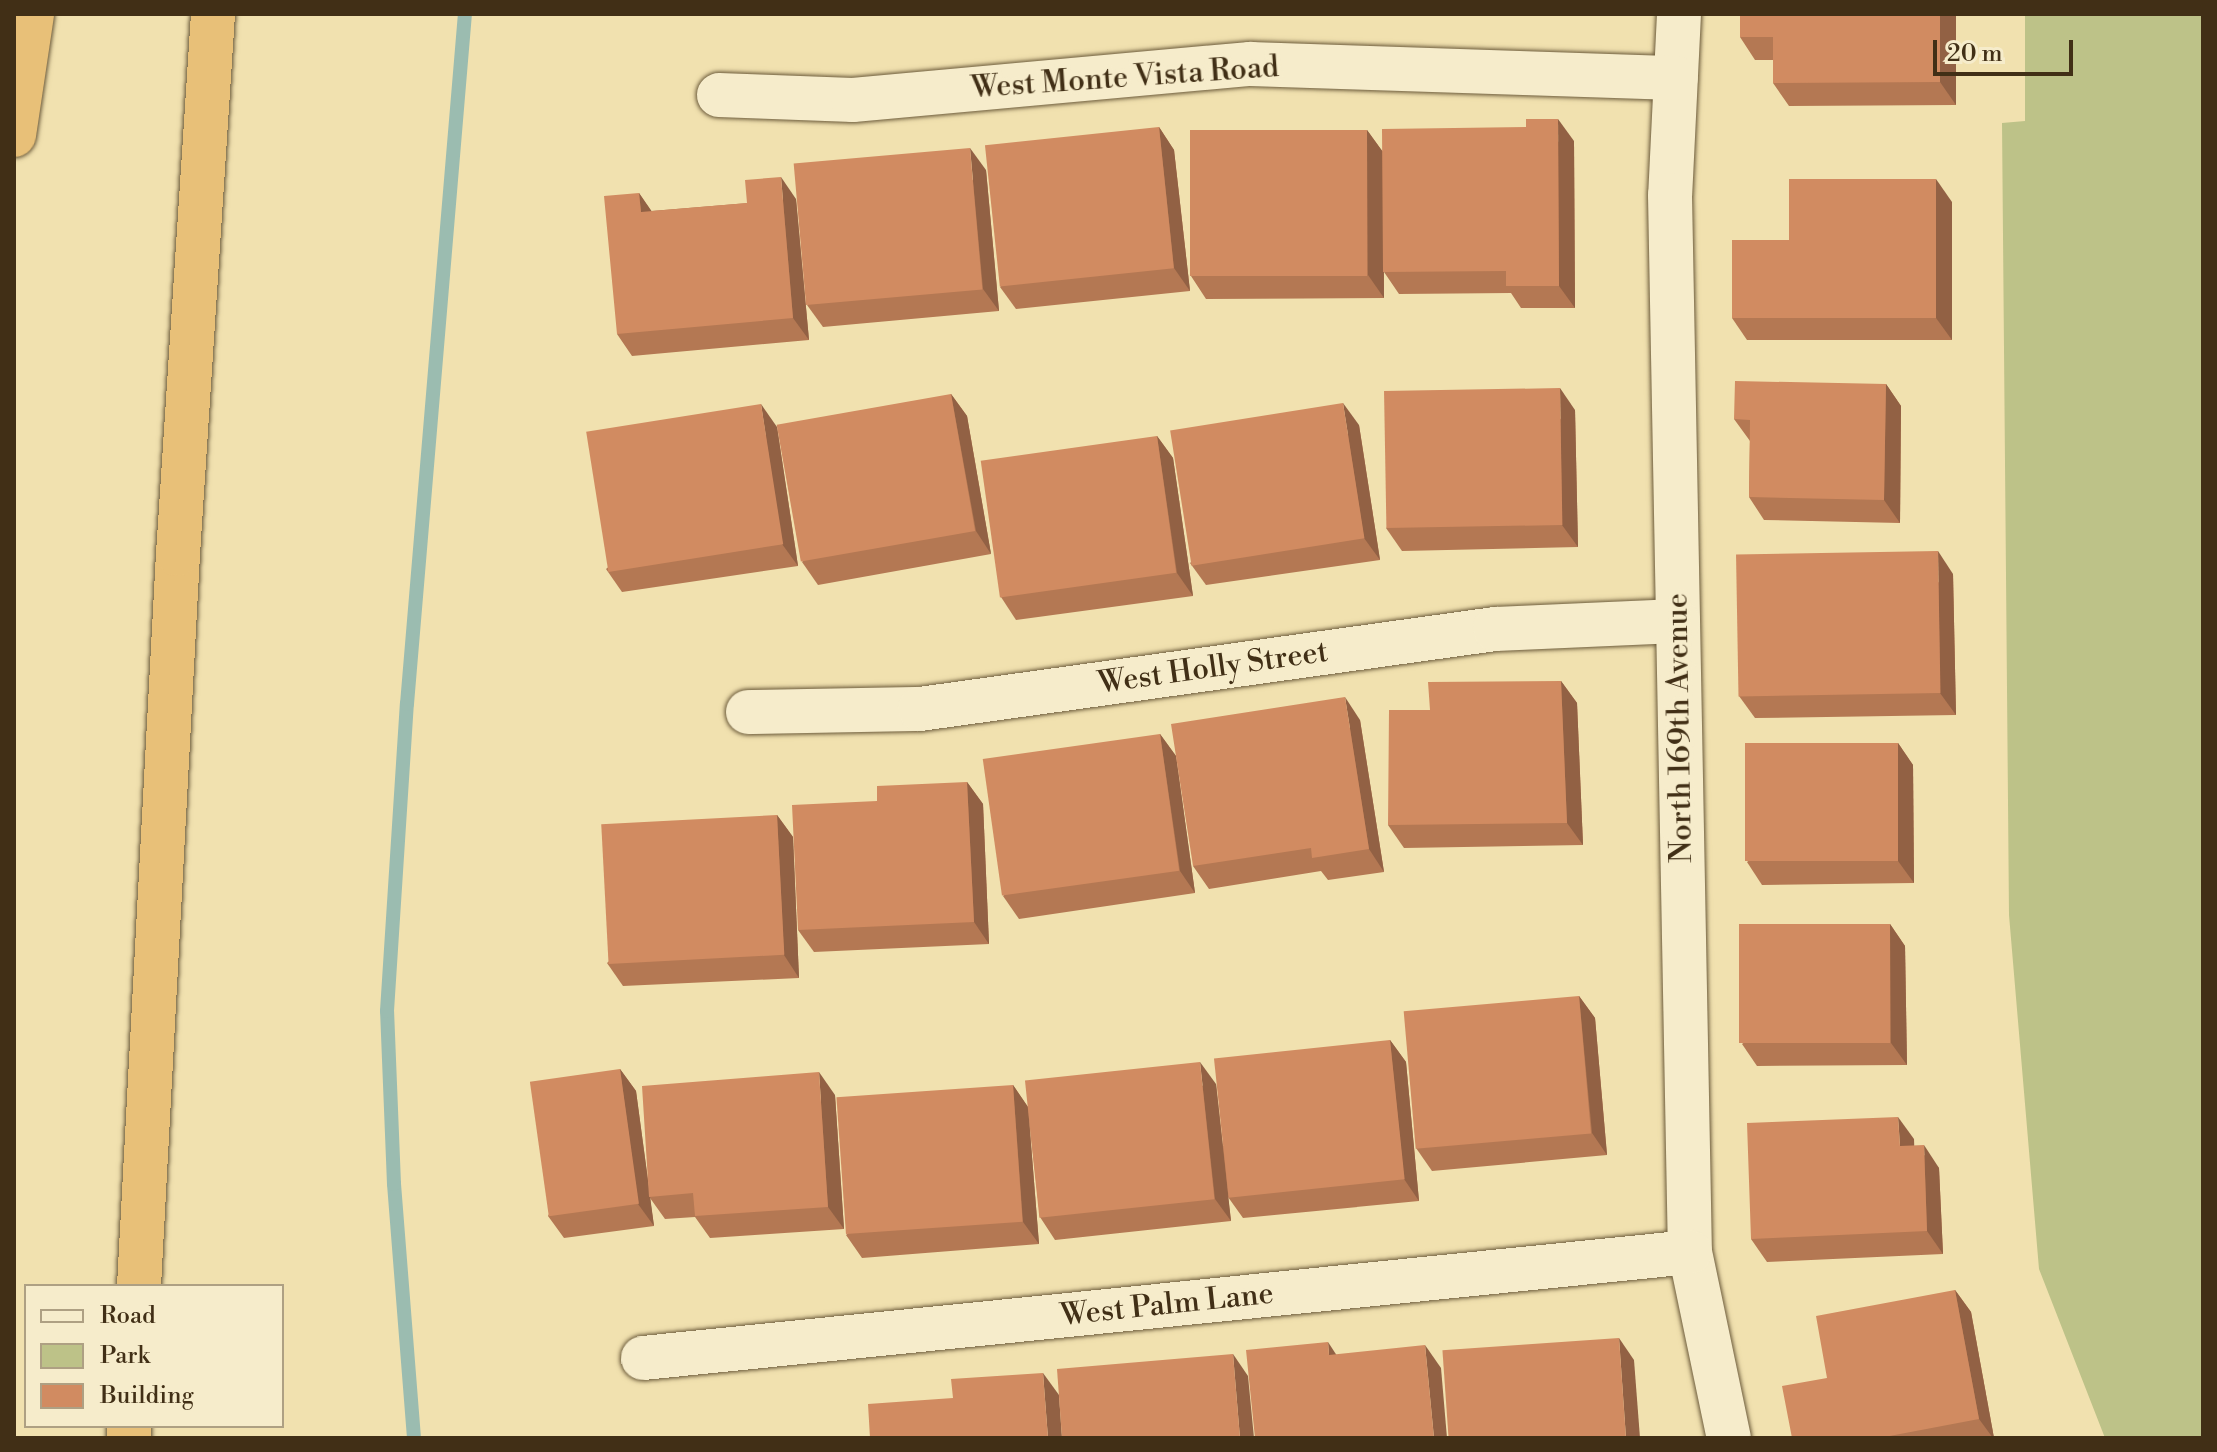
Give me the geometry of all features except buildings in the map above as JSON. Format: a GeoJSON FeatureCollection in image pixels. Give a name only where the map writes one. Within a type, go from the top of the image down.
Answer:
{"type":"FeatureCollection","features":[{"type":"Feature","properties":{"kind":"highway"},"geometry":{"type":"LineString","coordinates":[[14,135],[32,14]]}},
{"type":"Feature","properties":{"kind":"highway"},"geometry":{"type":"LineString","coordinates":[[139,1284],[178,554],[213,14]]}},
{"type":"Feature","properties":{"kind":"street","name":"North 169th Avenue"},"geometry":{"type":"LineString","coordinates":[[1679,14],[1670,195],[1690,1252],[1729,1438]]}},
{"type":"Feature","properties":{"kind":"street","name":"West Monte Vista Road"},"geometry":{"type":"LineString","coordinates":[[719,95],[853,100],[1250,64],[1676,78]]}},
{"type":"Feature","properties":{"kind":"street","name":"West Holly Street"},"geometry":{"type":"LineString","coordinates":[[748,712],[920,709],[1495,629],[1678,621]]}},
{"type":"Feature","properties":{"kind":"street","name":"West Palm Lane"},"geometry":{"type":"LineString","coordinates":[[643,1358],[1690,1252]]}},
{"type":"Feature","properties":{"kind":"green space"},"geometry":{"type":"Polygon","coordinates":[[[2025,14],[2203,14],[2203,1438],[2105,1438],[2039,1269],[2009,915],[2002,123],[2025,121],[2025,14]]]}},
{"type":"Feature","properties":{"kind":"waterway"},"geometry":{"type":"LineString","coordinates":[[414,1438],[394,1184],[387,1011],[407,704],[465,14]]}}]}
